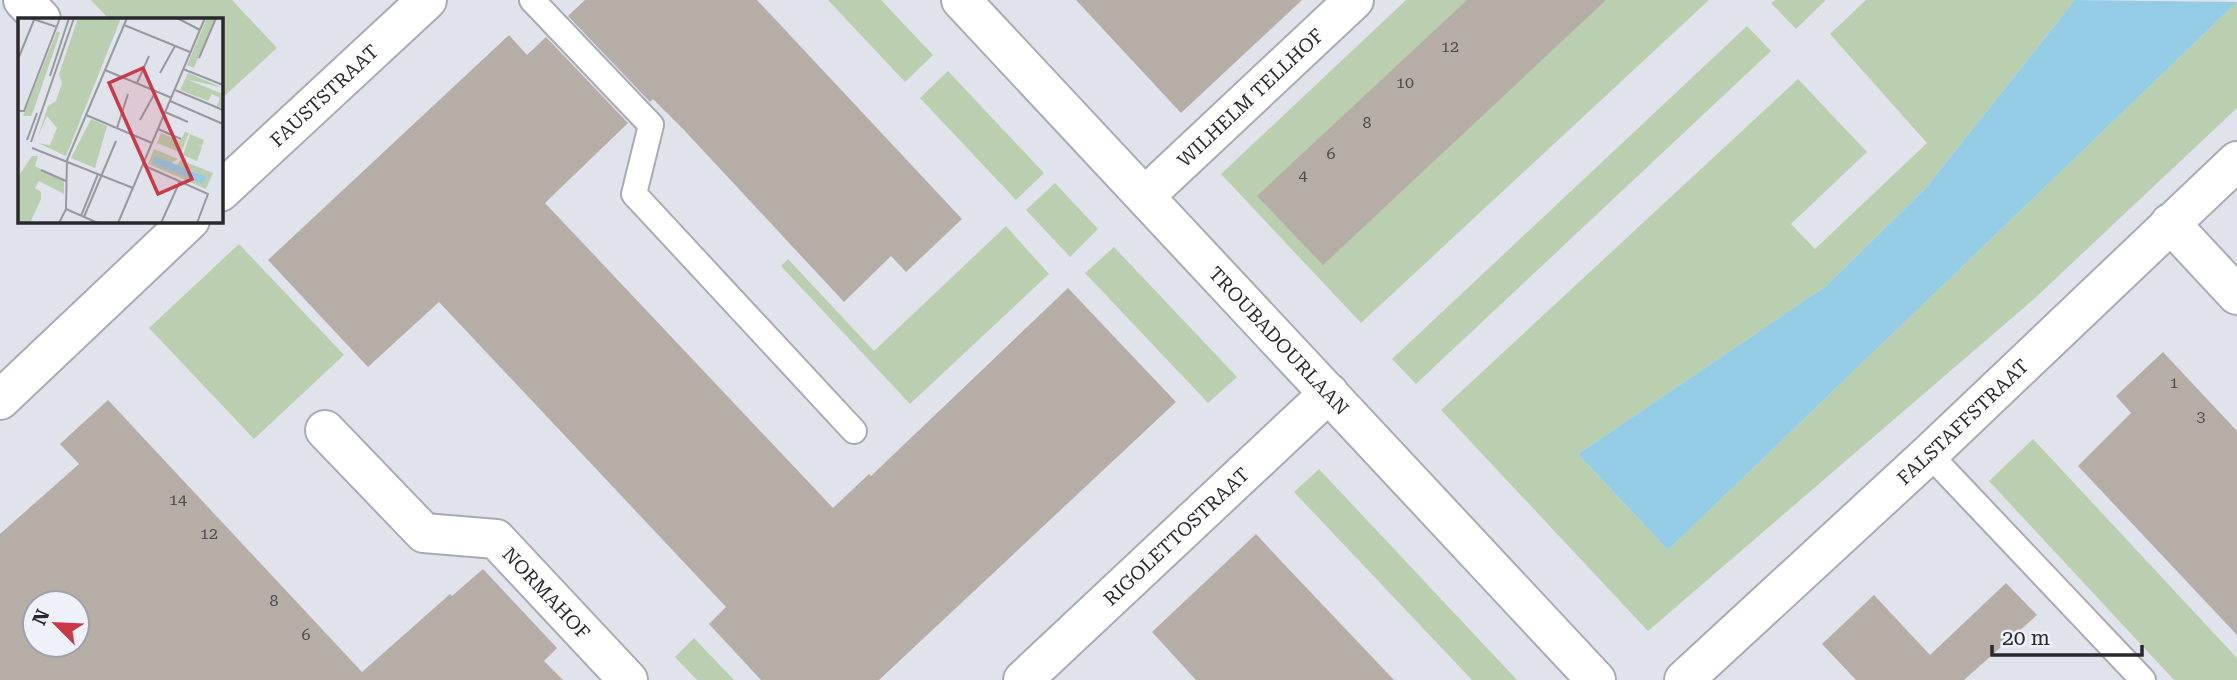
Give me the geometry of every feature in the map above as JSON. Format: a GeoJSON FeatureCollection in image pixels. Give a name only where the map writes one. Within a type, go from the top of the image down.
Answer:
{"type":"FeatureCollection","features":[{"type":"Feature","properties":{"kind":"street"},"geometry":{"type":"LineString","coordinates":[[23,0],[40,18]]}},
{"type":"Feature","properties":{"kind":"street","name":"FAUSTSTRAAT"},"geometry":{"type":"LineString","coordinates":[[222,190],[427,0]]}},
{"type":"Feature","properties":{"kind":"street","name":"TROUBADOURLAAN"},"geometry":{"type":"LineString","coordinates":[[961,0],[1596,680]]}},
{"type":"Feature","properties":{"kind":"street","name":"WILHELM TELLHOF"},"geometry":{"type":"LineString","coordinates":[[1145,196],[1354,0]]}},
{"type":"Feature","properties":{"kind":"street","name":"FALSTAFFSTRAAT"},"geometry":{"type":"LineString","coordinates":[[1685,680],[1930,454],[2237,161]]}},
{"type":"Feature","properties":{"kind":"street"},"geometry":{"type":"LineString","coordinates":[[0,400],[188,222]]}},
{"type":"Feature","properties":{"kind":"street"},"geometry":{"type":"LineString","coordinates":[[2170,223],[2237,295]]}},
{"type":"Feature","properties":{"kind":"street","name":"RIGOLETTOSTRAAT"},"geometry":{"type":"LineString","coordinates":[[1023,680],[1329,393]]}},
{"type":"Feature","properties":{"kind":"street","name":"NORMAHOF"},"geometry":{"type":"LineString","coordinates":[[325,430],[424,533],[496,539],[628,680]]}},
{"type":"Feature","properties":{"kind":"lane"},"geometry":{"type":"LineString","coordinates":[[533,0],[651,125],[634,194],[854,431]]}},
{"type":"Feature","properties":{"kind":"lane"},"geometry":{"type":"LineString","coordinates":[[1930,454],[2143,680]]}},
{"type":"Feature","properties":{"kind":"green space"},"geometry":{"type":"Polygon","coordinates":[[[91,0],[232,0],[277,48],[222,98],[222,18],[108,18],[91,0]]]}},
{"type":"Feature","properties":{"kind":"green space"},"geometry":{"type":"Polygon","coordinates":[[[828,0],[881,0],[933,55],[905,82],[828,0]]]}},
{"type":"Feature","properties":{"kind":"green space"},"geometry":{"type":"Polygon","coordinates":[[[1406,0],[1709,0],[1361,323],[1221,174],[1406,0]]]}},
{"type":"Feature","properties":{"kind":"green space"},"geometry":{"type":"Polygon","coordinates":[[[1775,0],[1826,0],[1796,29],[1771,3],[1775,0]]]}},
{"type":"Feature","properties":{"kind":"green space"},"geometry":{"type":"Polygon","coordinates":[[[1866,0],[2075,0],[1925,189],[1826,286],[1578,454],[1668,550],[2237,2],[2237,108],[2034,299],[1648,631],[1441,410],[1798,79],[1867,152],[1791,224],[1815,249],[1927,143],[1830,34],[1866,0]]]}},
{"type":"Feature","properties":{"kind":"green space"},"geometry":{"type":"Polygon","coordinates":[[[1747,26],[1771,51],[1416,384],[1392,359],[1747,26]]]}},
{"type":"Feature","properties":{"kind":"green space"},"geometry":{"type":"Polygon","coordinates":[[[948,71],[1044,173],[1016,200],[920,98],[948,71]]]}},
{"type":"Feature","properties":{"kind":"green space"},"geometry":{"type":"Polygon","coordinates":[[[1055,183],[1098,229],[1070,257],[1026,210],[1055,183]]]}},
{"type":"Feature","properties":{"kind":"green space"},"geometry":{"type":"Polygon","coordinates":[[[1006,226],[1049,274],[910,404],[781,266],[788,259],[874,351],[1006,226]]]}},
{"type":"Feature","properties":{"kind":"green space"},"geometry":{"type":"Polygon","coordinates":[[[239,244],[344,355],[254,439],[149,328],[239,244]]]}},
{"type":"Feature","properties":{"kind":"green space"},"geometry":{"type":"Polygon","coordinates":[[[1114,247],[1237,377],[1208,403],[1085,273],[1114,247]]]}},
{"type":"Feature","properties":{"kind":"green space"},"geometry":{"type":"Polygon","coordinates":[[[2033,439],[2237,658],[2237,680],[2174,680],[1989,481],[2033,439]]]}},
{"type":"Feature","properties":{"kind":"green space"},"geometry":{"type":"Polygon","coordinates":[[[1319,469],[1517,680],[1472,680],[1294,492],[1319,469]]]}},
{"type":"Feature","properties":{"kind":"green space"},"geometry":{"type":"Polygon","coordinates":[[[694,638],[734,680],[697,680],[675,657],[694,638]]]}},
{"type":"Feature","properties":{"kind":"water"},"geometry":{"type":"Polygon","coordinates":[[[2075,0],[2237,2],[1668,550],[1578,454],[1826,286],[1925,189],[2075,0]]]}},
{"type":"Feature","properties":{"kind":"building"},"geometry":{"type":"Polygon","coordinates":[[[585,0],[757,0],[962,219],[906,272],[891,256],[844,302],[684,130],[653,99],[650,102],[568,16],[585,0]]]}},
{"type":"Feature","properties":{"kind":"building"},"geometry":{"type":"Polygon","coordinates":[[[1076,0],[1302,0],[1181,113],[1076,0]]]}},
{"type":"Feature","properties":{"kind":"building"},"geometry":{"type":"Polygon","coordinates":[[[1467,0],[1606,0],[1323,265],[1257,196],[1467,0]]]}},
{"type":"Feature","properties":{"kind":"building"},"geometry":{"type":"Polygon","coordinates":[[[509,35],[527,55],[546,37],[628,123],[545,203],[833,508],[869,474],[871,476],[1068,288],[1176,402],[879,680],[761,680],[709,624],[726,607],[439,302],[368,367],[268,260],[509,35]]]}},
{"type":"Feature","properties":{"kind":"building"},"geometry":{"type":"Polygon","coordinates":[[[2163,352],[2237,431],[2237,635],[2078,466],[2131,413],[2116,396],[2163,352]]]}},
{"type":"Feature","properties":{"kind":"building"},"geometry":{"type":"Polygon","coordinates":[[[108,400],[362,672],[450,594],[452,596],[483,569],[557,648],[544,661],[563,680],[0,680],[0,534],[79,464],[60,444],[108,400]]]}},
{"type":"Feature","properties":{"kind":"building"},"geometry":{"type":"Polygon","coordinates":[[[1256,534],[1394,680],[1196,680],[1152,632],[1256,534]]]}},
{"type":"Feature","properties":{"kind":"building"},"geometry":{"type":"Polygon","coordinates":[[[2006,583],[2037,615],[1964,680],[1856,680],[1822,644],[1874,595],[1930,655],[2006,583]]]}}]}
